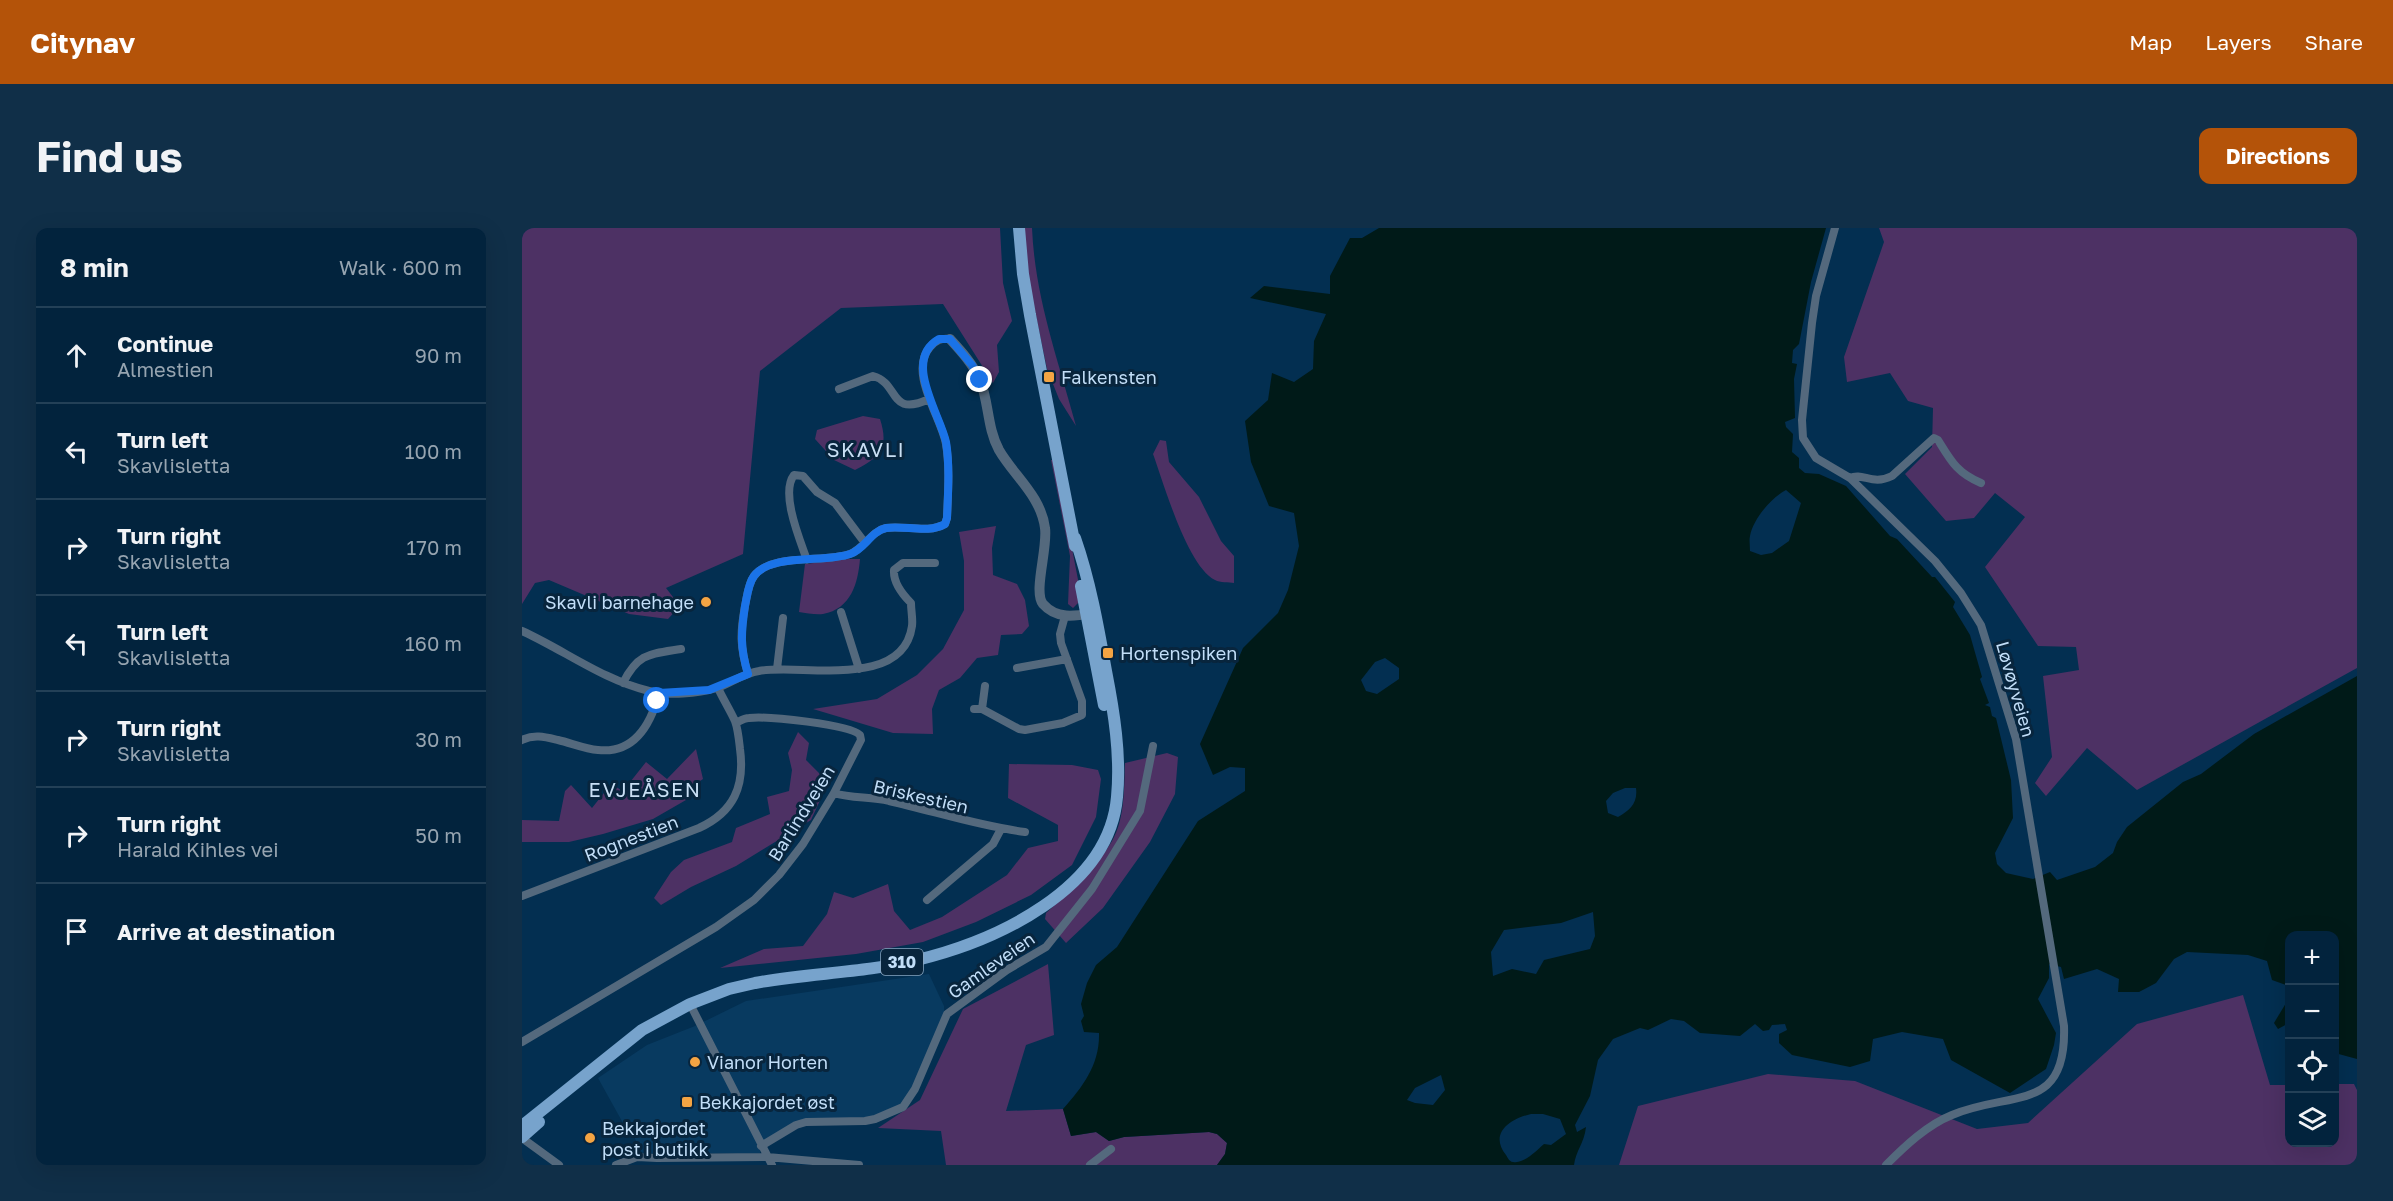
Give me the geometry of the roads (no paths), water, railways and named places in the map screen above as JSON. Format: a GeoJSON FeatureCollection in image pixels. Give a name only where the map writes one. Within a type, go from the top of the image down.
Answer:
{"type":"FeatureCollection","features":[{"type":"Feature","properties":{"kind":"main road","name":"310"},"geometry":{"type":"LineString","coordinates":[[522,1126],[642,1030],[690,1004],[729,989],[755,983],[915,960],[963,946],[1011,926],[1036,911],[1073,881],[1100,848],[1113,817],[1117,798],[1118,750],[1113,712],[1091,613],[1085,568],[1075,538],[1030,315],[1023,274],[1019,228]]}},
{"type":"Feature","properties":{"kind":"main road","name":"310"},"geometry":{"type":"LineString","coordinates":[[522,1138],[562,1100],[572,1087]]}},
{"type":"Feature","properties":{"kind":"street","name":"Løvøyveien"},"geometry":{"type":"LineString","coordinates":[[1835,228],[1816,296],[1803,410],[1803,438],[1816,458],[1850,478],[1935,561],[1961,593],[1981,625],[2016,739],[2064,1026],[2065,1049],[2061,1066],[2044,1088],[2028,1096],[1972,1107],[1949,1116],[1928,1128],[1886,1165]]}},
{"type":"Feature","properties":{"kind":"street"},"geometry":{"type":"LineString","coordinates":[[748,674],[741,641],[748,590],[753,577],[765,566],[848,555],[858,550],[884,528],[934,528],[945,524],[948,480],[946,442],[925,386],[924,361],[926,353],[939,339],[950,339],[972,365],[980,380],[995,443],[1032,495],[1042,514],[1046,546],[1039,583],[1040,597],[1049,608],[1065,616],[1091,613]]}},
{"type":"Feature","properties":{"kind":"street"},"geometry":{"type":"LineString","coordinates":[[839,389],[873,376],[881,380],[904,405],[914,406],[929,399]]}},
{"type":"Feature","properties":{"kind":"street","name":"Løvøyveien"},"geometry":{"type":"LineString","coordinates":[[1850,478],[1857,476],[1875,481],[1884,480],[1892,476],[1934,438],[1938,440],[1965,477],[1981,483]]}},
{"type":"Feature","properties":{"kind":"street"},"geometry":{"type":"LineString","coordinates":[[807,560],[792,515],[790,484],[794,475],[803,476],[817,492],[836,503],[865,543]]}},
{"type":"Feature","properties":{"kind":"street"},"geometry":{"type":"LineString","coordinates":[[522,631],[623,683],[659,693],[676,694],[718,688],[748,674],[777,669],[836,672],[859,669],[890,658],[909,637],[912,626],[911,603],[900,592],[893,575],[894,570],[903,563],[935,563]]}},
{"type":"Feature","properties":{"kind":"street"},"geometry":{"type":"LineString","coordinates":[[841,612],[859,669]]}},
{"type":"Feature","properties":{"kind":"street"},"geometry":{"type":"LineString","coordinates":[[985,686],[978,709],[1019,729],[1025,730],[1078,718],[1083,710],[1082,701],[1060,633],[1065,616]]}},
{"type":"Feature","properties":{"kind":"street"},"geometry":{"type":"LineString","coordinates":[[777,669],[783,618]]}},
{"type":"Feature","properties":{"kind":"street"},"geometry":{"type":"LineString","coordinates":[[623,683],[632,665],[640,659],[681,649]]}},
{"type":"Feature","properties":{"kind":"street"},"geometry":{"type":"LineString","coordinates":[[1017,668],[1067,659]]}},
{"type":"Feature","properties":{"kind":"street","name":"Rognestien"},"geometry":{"type":"LineString","coordinates":[[522,896],[663,843],[714,821],[724,812],[740,785],[741,758],[736,723],[718,688]]}},
{"type":"Feature","properties":{"kind":"street"},"geometry":{"type":"LineString","coordinates":[[522,740],[541,736],[598,750],[618,749],[636,741],[648,724],[659,693]]}},
{"type":"Feature","properties":{"kind":"street","name":"Barlindveien"},"geometry":{"type":"LineString","coordinates":[[522,1042],[705,934],[754,900],[783,871],[808,837],[861,740],[857,732],[850,729],[782,719],[749,718],[736,723]]}},
{"type":"Feature","properties":{"kind":"street","name":"Gamleveien"},"geometry":{"type":"LineString","coordinates":[[761,1146],[796,1125],[806,1122],[865,1121],[903,1107],[915,1089],[944,1018],[1007,970],[1046,947],[1092,889],[1140,811],[1153,746]]}},
{"type":"Feature","properties":{"kind":"street","name":"Briskestien"},"geometry":{"type":"LineString","coordinates":[[834,793],[882,799],[1001,829],[1025,832]]}},
{"type":"Feature","properties":{"kind":"street"},"geometry":{"type":"LineString","coordinates":[[927,900],[993,844],[1001,829]]}},
{"type":"Feature","properties":{"kind":"street"},"geometry":{"type":"LineString","coordinates":[[690,1004],[772,1165]]}},
{"type":"Feature","properties":{"kind":"street"},"geometry":{"type":"LineString","coordinates":[[522,1138],[555,1164]]}},
{"type":"Feature","properties":{"kind":"street"},"geometry":{"type":"LineString","coordinates":[[1090,1165],[1110,1149]]}},
{"type":"Feature","properties":{"kind":"street"},"geometry":{"type":"LineString","coordinates":[[616,1165],[637,1157],[767,1157],[859,1165]]}},
{"type":"Feature","properties":{"kind":"place","name":"Falkensten"},"geometry":{"type":"Point","coordinates":[1049,377]}},
{"type":"Feature","properties":{"kind":"place","name":"Skavli barnehage"},"geometry":{"type":"Point","coordinates":[706,602]}},
{"type":"Feature","properties":{"kind":"place","name":"Hortenspiken"},"geometry":{"type":"Point","coordinates":[1108,653]}},
{"type":"Feature","properties":{"kind":"place","name":"Vianor Horten"},"geometry":{"type":"Point","coordinates":[695,1062]}},
{"type":"Feature","properties":{"kind":"place","name":"Bekkajordet øst"},"geometry":{"type":"Point","coordinates":[687,1102]}},
{"type":"Feature","properties":{"kind":"place","name":"Bekkajordet post i butikk"},"geometry":{"type":"Point","coordinates":[590,1138]}},
{"type":"Feature","properties":{"kind":"district","name":"SKAVLI"},"geometry":{"type":"Point","coordinates":[866,449]}},
{"type":"Feature","properties":{"kind":"district","name":"EVJEÅSEN"},"geometry":{"type":"Point","coordinates":[645,789]}}]}
